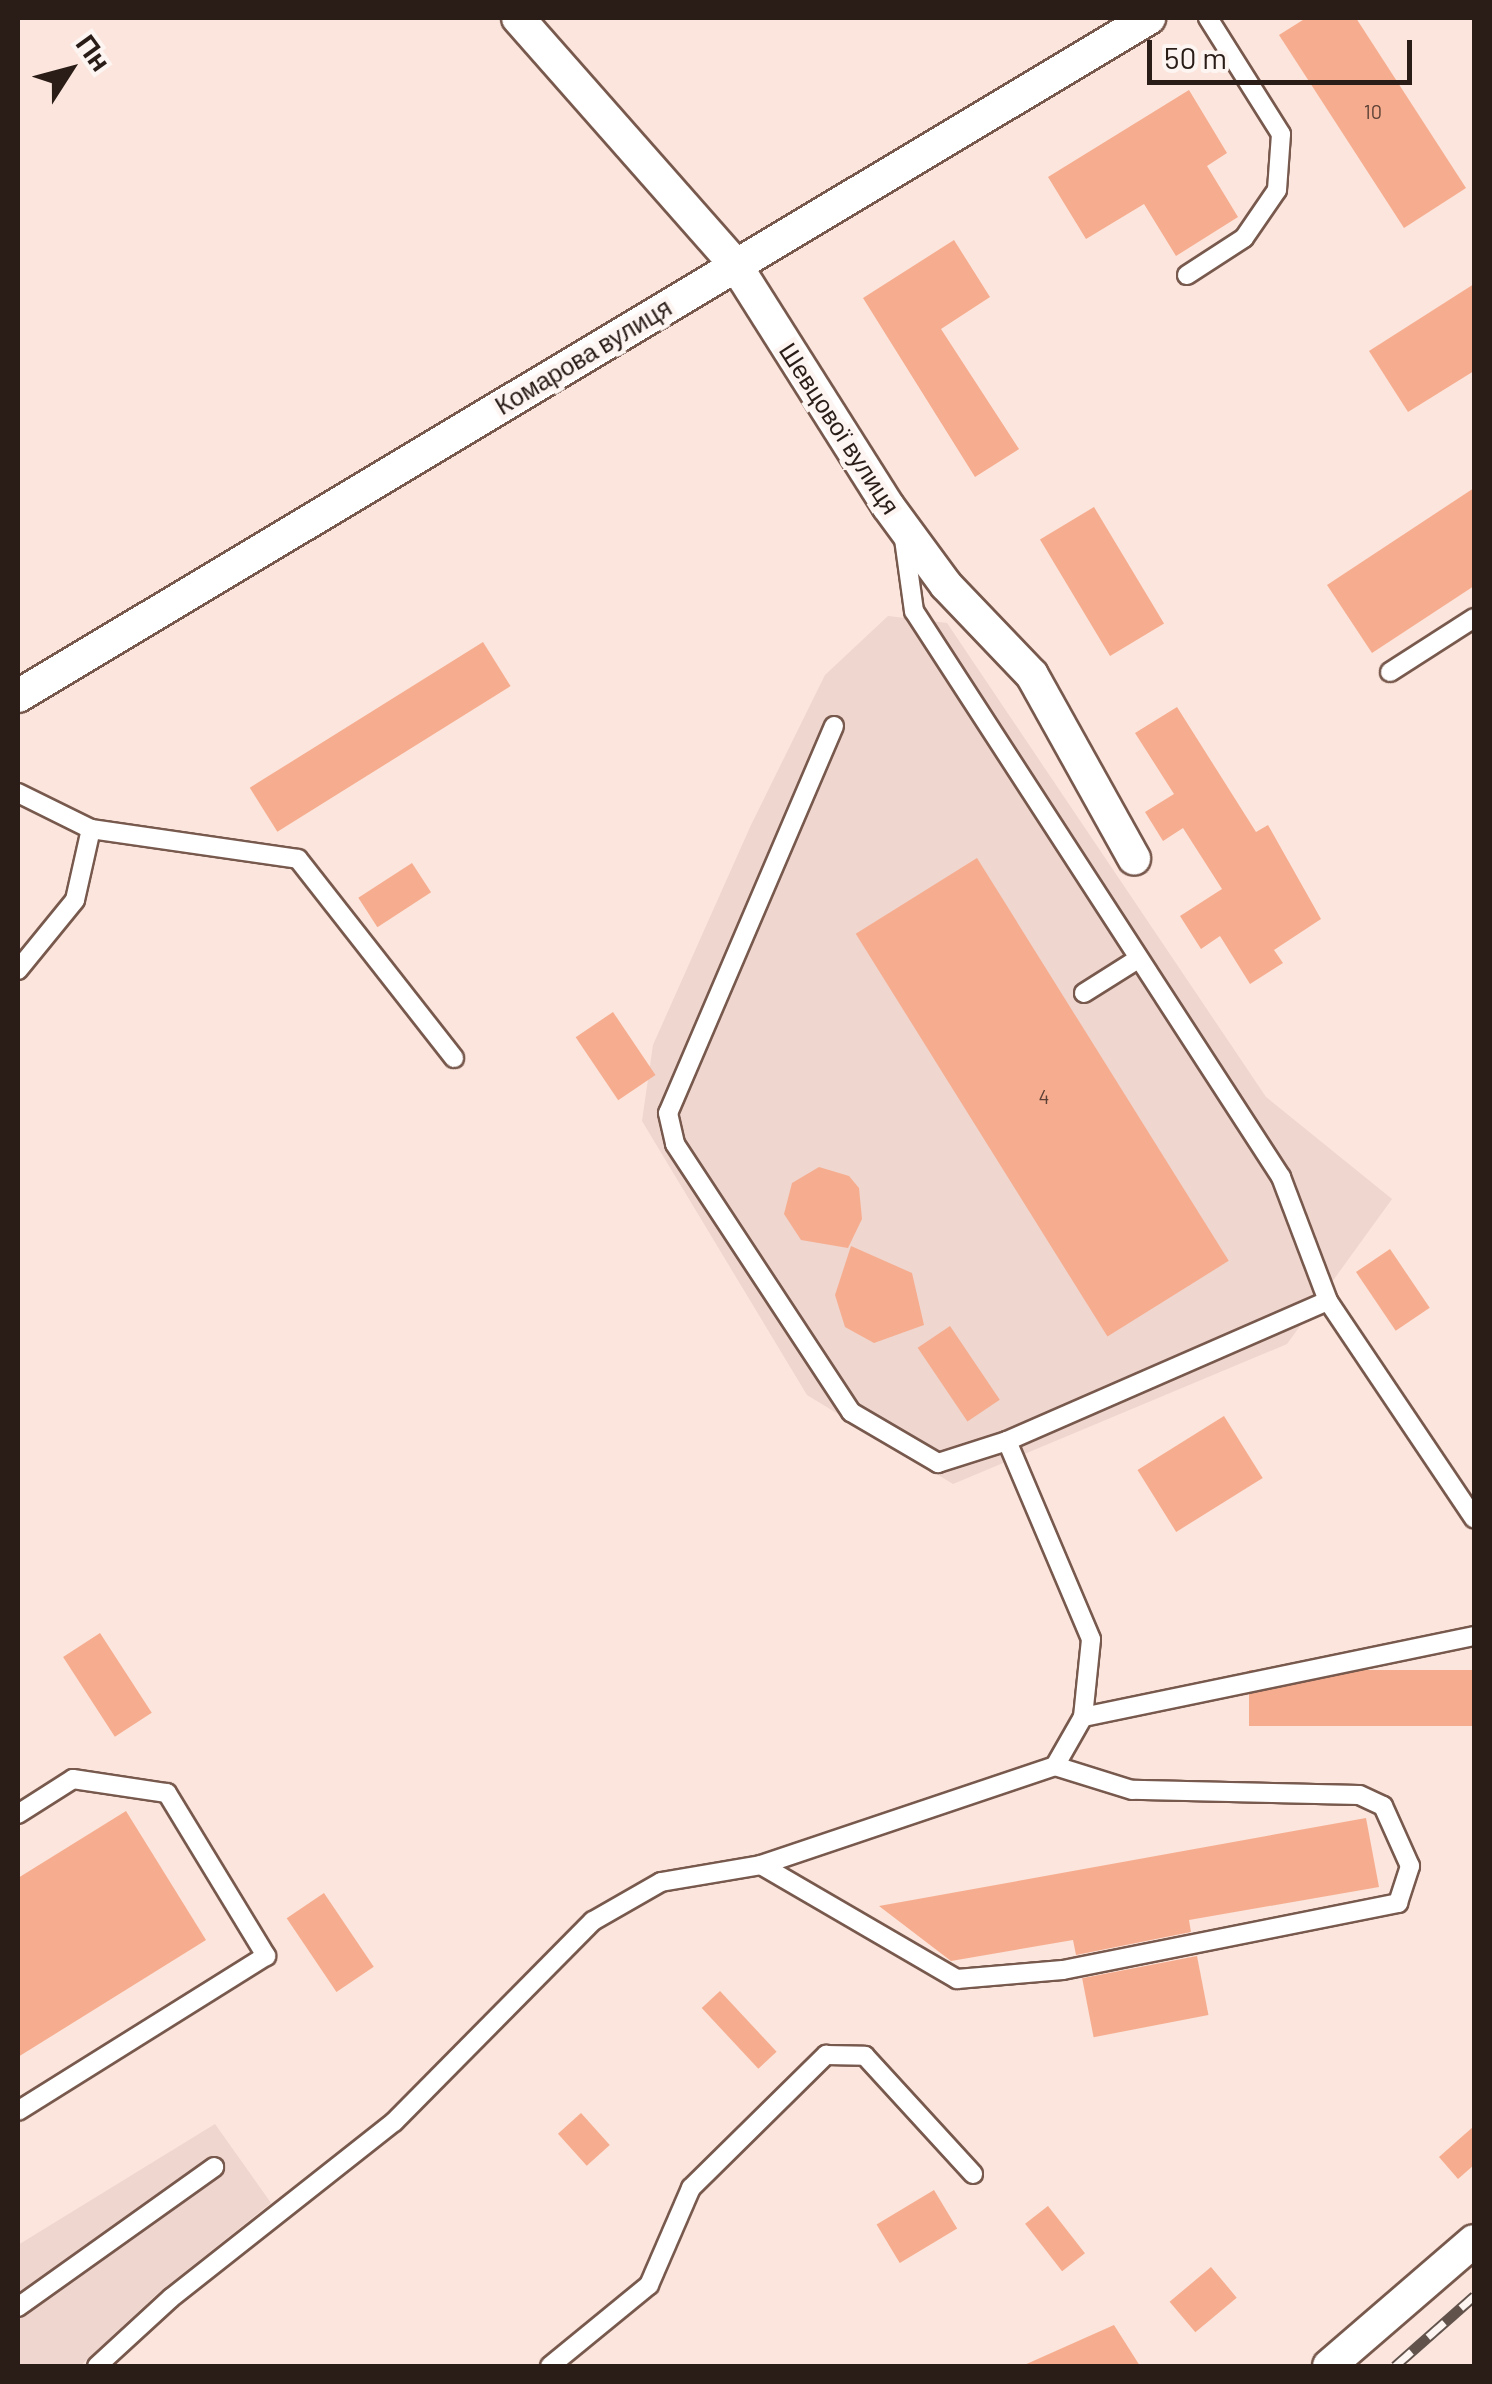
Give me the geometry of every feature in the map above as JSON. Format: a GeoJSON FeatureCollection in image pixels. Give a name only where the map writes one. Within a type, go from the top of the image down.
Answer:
{"type":"FeatureCollection","features":[{"type":"Feature","properties":{"kind":"street","name":"Шевцової вулиця"},"geometry":{"type":"LineString","coordinates":[[518,18],[735,264],[902,524],[946,585],[1032,675],[1134,858]]}},
{"type":"Feature","properties":{"kind":"street","name":"Комарова вулиця"},"geometry":{"type":"LineString","coordinates":[[18,696],[1149,18]]}},
{"type":"Feature","properties":{"kind":"street"},"geometry":{"type":"LineString","coordinates":[[1329,2366],[1474,2241]]}},
{"type":"Feature","properties":{"kind":"lane"},"geometry":{"type":"LineString","coordinates":[[1187,275],[1244,238],[1277,190],[1281,134],[1208,18]]}},
{"type":"Feature","properties":{"kind":"lane"},"geometry":{"type":"LineString","coordinates":[[902,524],[914,610],[1280,1177],[1328,1301],[1474,1518]]}},
{"type":"Feature","properties":{"kind":"lane"},"geometry":{"type":"LineString","coordinates":[[1390,672],[1474,618]]}},
{"type":"Feature","properties":{"kind":"lane"},"geometry":{"type":"LineString","coordinates":[[834,726],[674,1085],[668,1113],[675,1144],[851,1412],[938,1464],[1007,1441],[1328,1301]]}},
{"type":"Feature","properties":{"kind":"lane"},"geometry":{"type":"LineString","coordinates":[[18,794],[91,829],[298,859],[454,1058]]}},
{"type":"Feature","properties":{"kind":"lane"},"geometry":{"type":"LineString","coordinates":[[18,970],[75,900],[91,829]]}},
{"type":"Feature","properties":{"kind":"lane"},"geometry":{"type":"LineString","coordinates":[[1084,993],[1138,959]]}},
{"type":"Feature","properties":{"kind":"lane"},"geometry":{"type":"LineString","coordinates":[[1007,1441],[1091,1638],[1083,1718],[1055,1766]]}},
{"type":"Feature","properties":{"kind":"lane"},"geometry":{"type":"LineString","coordinates":[[1083,1718],[1474,1636]]}},
{"type":"Feature","properties":{"kind":"lane"},"geometry":{"type":"LineString","coordinates":[[97,2366],[171,2298],[394,2122],[593,1921],[661,1882],[761,1865],[1055,1766],[1132,1790],[1359,1795],[1383,1806],[1410,1866],[1398,1902],[1062,1970],[957,1980],[761,1865]]}},
{"type":"Feature","properties":{"kind":"lane"},"geometry":{"type":"LineString","coordinates":[[18,1814],[73,1779],[166,1794],[266,1956],[18,2111]]}},
{"type":"Feature","properties":{"kind":"lane"},"geometry":{"type":"LineString","coordinates":[[550,2366],[649,2286],[691,2188],[826,2054],[865,2056],[973,2174]]}},
{"type":"Feature","properties":{"kind":"lane"},"geometry":{"type":"LineString","coordinates":[[18,2307],[214,2167]]}},
{"type":"Feature","properties":{"kind":"shaded area"},"geometry":{"type":"Polygon","coordinates":[[[888,616],[947,623],[1266,1097],[1392,1199],[1287,1344],[953,1484],[807,1395],[642,1121],[653,1045],[751,825],[825,675],[888,616]]]}},
{"type":"Feature","properties":{"kind":"shaded area"},"geometry":{"type":"Polygon","coordinates":[[[215,2124],[271,2203],[157,2294],[80,2366],[18,2366],[18,2245],[215,2124]]]}},
{"type":"Feature","properties":{"kind":"building"},"geometry":{"type":"Polygon","coordinates":[[[1306,18],[1356,18],[1466,188],[1404,228],[1279,35],[1306,18]]]}},
{"type":"Feature","properties":{"kind":"building"},"geometry":{"type":"Polygon","coordinates":[[[1189,90],[1227,153],[1207,166],[1238,217],[1176,256],[1144,204],[1086,239],[1048,177],[1189,90]]]}},
{"type":"Feature","properties":{"kind":"building"},"geometry":{"type":"Polygon","coordinates":[[[954,240],[990,297],[941,329],[1019,449],[975,477],[863,298],[954,240]]]}},
{"type":"Feature","properties":{"kind":"building"},"geometry":{"type":"Polygon","coordinates":[[[1474,284],[1474,371],[1408,412],[1369,351],[1474,284]]]}},
{"type":"Feature","properties":{"kind":"building"},"geometry":{"type":"Polygon","coordinates":[[[1474,488],[1474,586],[1372,653],[1327,585],[1474,488]]]}},
{"type":"Feature","properties":{"kind":"building"},"geometry":{"type":"Polygon","coordinates":[[[1094,507],[1164,624],[1110,656],[1040,539],[1094,507]]]}},
{"type":"Feature","properties":{"kind":"building"},"geometry":{"type":"Polygon","coordinates":[[[483,642],[511,686],[277,832],[250,788],[483,642]]]}},
{"type":"Feature","properties":{"kind":"building"},"geometry":{"type":"Polygon","coordinates":[[[1177,707],[1256,832],[1268,825],[1321,919],[1274,950],[1283,963],[1250,984],[1220,936],[1201,949],[1180,916],[1222,889],[1183,828],[1163,841],[1145,812],[1174,794],[1135,733],[1177,707]]]}},
{"type":"Feature","properties":{"kind":"building"},"geometry":{"type":"Polygon","coordinates":[[[977,858],[1229,1261],[1107,1337],[856,934],[977,858]]]}},
{"type":"Feature","properties":{"kind":"building"},"geometry":{"type":"Polygon","coordinates":[[[412,863],[431,892],[377,927],[358,898],[412,863]]]}},
{"type":"Feature","properties":{"kind":"building"},"geometry":{"type":"Polygon","coordinates":[[[613,1012],[655,1075],[618,1100],[576,1037],[613,1012]]]}},
{"type":"Feature","properties":{"kind":"building"},"geometry":{"type":"Polygon","coordinates":[[[819,1167],[849,1176],[859,1188],[862,1219],[848,1248],[801,1240],[784,1214],[792,1183],[819,1167]]]}},
{"type":"Feature","properties":{"kind":"building"},"geometry":{"type":"Polygon","coordinates":[[[851,1246],[912,1273],[924,1325],[874,1343],[845,1327],[835,1295],[851,1246]]]}},
{"type":"Feature","properties":{"kind":"building"},"geometry":{"type":"Polygon","coordinates":[[[1390,1249],[1430,1308],[1396,1331],[1356,1272],[1390,1249]]]}},
{"type":"Feature","properties":{"kind":"building"},"geometry":{"type":"Polygon","coordinates":[[[950,1326],[1000,1400],[967,1422],[918,1348],[950,1326]]]}},
{"type":"Feature","properties":{"kind":"building"},"geometry":{"type":"Polygon","coordinates":[[[1224,1416],[1263,1478],[1176,1532],[1137,1470],[1224,1416]]]}},
{"type":"Feature","properties":{"kind":"building"},"geometry":{"type":"Polygon","coordinates":[[[100,1633],[152,1713],[115,1737],[63,1657],[100,1633]]]}},
{"type":"Feature","properties":{"kind":"building"},"geometry":{"type":"Polygon","coordinates":[[[1249,1670],[1474,1670],[1474,1726],[1249,1726],[1249,1670]]]}},
{"type":"Feature","properties":{"kind":"building"},"geometry":{"type":"Polygon","coordinates":[[[126,1811],[206,1940],[18,2057],[18,1878],[126,1811]]]}},
{"type":"Feature","properties":{"kind":"building"},"geometry":{"type":"Polygon","coordinates":[[[1366,1818],[1379,1887],[1189,1920],[1191,1932],[1076,1955],[1073,1940],[951,1961],[879,1906],[1366,1818]]]}},
{"type":"Feature","properties":{"kind":"building"},"geometry":{"type":"Polygon","coordinates":[[[324,1893],[374,1967],[336,1992],[287,1918],[324,1893]]]}},
{"type":"Feature","properties":{"kind":"building"},"geometry":{"type":"Polygon","coordinates":[[[1197,1956],[1208,2015],[1094,2037],[1082,1978],[1197,1956]]]}},
{"type":"Feature","properties":{"kind":"building"},"geometry":{"type":"Polygon","coordinates":[[[720,1991],[777,2052],[758,2069],[702,2008],[720,1991]]]}},
{"type":"Feature","properties":{"kind":"building"},"geometry":{"type":"Polygon","coordinates":[[[581,2113],[610,2145],[587,2166],[558,2134],[581,2113]]]}},
{"type":"Feature","properties":{"kind":"building"},"geometry":{"type":"Polygon","coordinates":[[[1474,2126],[1474,2165],[1458,2179],[1439,2157],[1474,2126]]]}},
{"type":"Feature","properties":{"kind":"building"},"geometry":{"type":"Polygon","coordinates":[[[934,2190],[957,2229],[900,2263],[877,2225],[934,2190]]]}},
{"type":"Feature","properties":{"kind":"building"},"geometry":{"type":"Polygon","coordinates":[[[1048,2206],[1085,2253],[1062,2271],[1025,2224],[1048,2206]]]}},
{"type":"Feature","properties":{"kind":"building"},"geometry":{"type":"Polygon","coordinates":[[[1211,2267],[1237,2298],[1195,2332],[1170,2302],[1211,2267]]]}},
{"type":"Feature","properties":{"kind":"building"},"geometry":{"type":"Polygon","coordinates":[[[1114,2325],[1140,2366],[1022,2366],[1114,2325]]]}},
{"type":"Feature","properties":{"kind":"railway"},"geometry":{"type":"LineString","coordinates":[[1395,2366],[1474,2296]]}}]}
